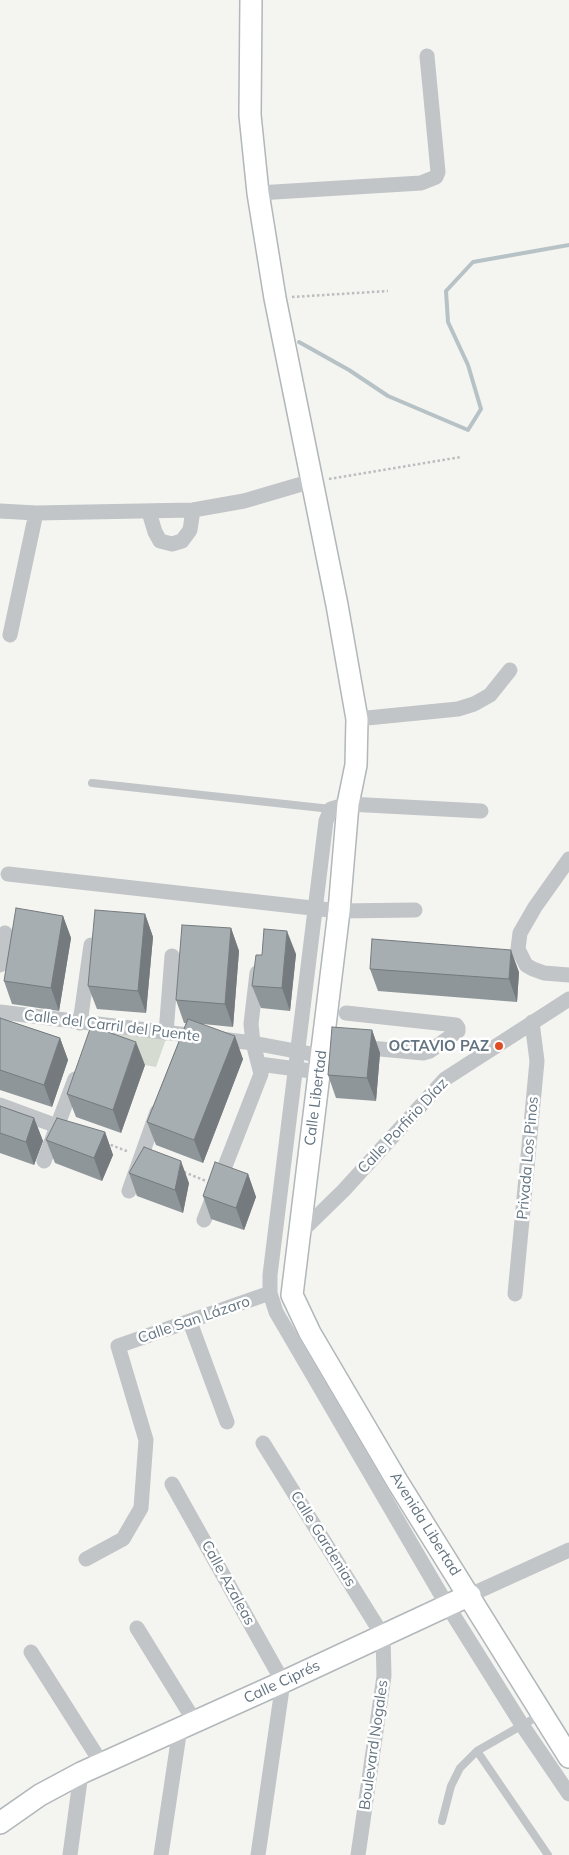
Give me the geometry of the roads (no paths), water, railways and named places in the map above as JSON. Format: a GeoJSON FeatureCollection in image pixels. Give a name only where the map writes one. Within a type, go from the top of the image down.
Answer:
{"type":"FeatureCollection","features":[{"type":"Feature","properties":{"kind":"main road","name":"Calle Libertad"},"geometry":{"type":"LineString","coordinates":[[251,0],[250,115],[258,193],[275,298],[357,718],[356,765],[340,807],[339,911],[292,1286]]}},
{"type":"Feature","properties":{"kind":"main road","name":"Avenida Libertad"},"geometry":{"type":"LineString","coordinates":[[292,1286],[294,1304],[397,1482],[470,1595],[541,1714],[568,1753]]}},
{"type":"Feature","properties":{"kind":"main road","name":"Calle Ciprés"},"geometry":{"type":"LineString","coordinates":[[0,1823],[40,1795],[81,1773],[284,1682],[470,1595]]}},
{"type":"Feature","properties":{"kind":"street"},"geometry":{"type":"LineString","coordinates":[[258,193],[431,181],[438,172],[427,56]]}},
{"type":"Feature","properties":{"kind":"street"},"geometry":{"type":"LineString","coordinates":[[0,511],[36,513],[193,510],[244,501],[312,482]]}},
{"type":"Feature","properties":{"kind":"street"},"geometry":{"type":"LineString","coordinates":[[149,512],[154,532],[160,541],[172,544],[182,541],[190,530],[193,510]]}},
{"type":"Feature","properties":{"kind":"street"},"geometry":{"type":"LineString","coordinates":[[10,636],[36,513]]}},
{"type":"Feature","properties":{"kind":"street"},"geometry":{"type":"LineString","coordinates":[[357,718],[458,709],[474,704],[490,695],[510,670]]}},
{"type":"Feature","properties":{"kind":"street"},"geometry":{"type":"LineString","coordinates":[[481,811],[340,807],[326,821],[297,1069],[270,1275],[270,1293],[276,1312],[447,1605],[522,1725],[569,1794]]}},
{"type":"Feature","properties":{"kind":"street"},"geometry":{"type":"LineString","coordinates":[[569,859],[534,908],[520,932],[518,949],[526,965],[533,969],[544,973],[569,975]]}},
{"type":"Feature","properties":{"kind":"street"},"geometry":{"type":"LineString","coordinates":[[8,874],[339,911],[415,910]]}},
{"type":"Feature","properties":{"kind":"street"},"geometry":{"type":"LineString","coordinates":[[0,965],[5,933]]}},
{"type":"Feature","properties":{"kind":"street"},"geometry":{"type":"LineString","coordinates":[[88,1043],[87,1024],[91,945]]}},
{"type":"Feature","properties":{"kind":"street"},"geometry":{"type":"LineString","coordinates":[[166,1033],[172,956]]}},
{"type":"Feature","properties":{"kind":"street"},"geometry":{"type":"LineString","coordinates":[[204,1220],[261,1074],[253,1043],[251,1024],[258,967]]}},
{"type":"Feature","properties":{"kind":"street","name":"Calle Porfirio Díaz"},"geometry":{"type":"LineString","coordinates":[[298,1235],[344,1190],[445,1079],[532,1022],[566,1005]]}},
{"type":"Feature","properties":{"kind":"street","name":"Calle del Carril del Puente"},"geometry":{"type":"LineString","coordinates":[[0,1012],[166,1033],[182,1040],[253,1043],[299,1050],[321,1057]]}},
{"type":"Feature","properties":{"kind":"street"},"geometry":{"type":"LineString","coordinates":[[259,1064],[297,1069],[321,1057],[430,1052],[458,1031],[456,1025],[346,1013]]}},
{"type":"Feature","properties":{"kind":"street","name":"Privada Los Pinos"},"geometry":{"type":"LineString","coordinates":[[515,1294],[537,1061],[532,1022]]}},
{"type":"Feature","properties":{"kind":"street"},"geometry":{"type":"LineString","coordinates":[[44,1162],[81,1061]]}},
{"type":"Feature","properties":{"kind":"street"},"geometry":{"type":"LineString","coordinates":[[129,1191],[161,1101]]}},
{"type":"Feature","properties":{"kind":"street"},"geometry":{"type":"LineString","coordinates":[[0,1105],[57,1126]]}},
{"type":"Feature","properties":{"kind":"street","name":"Calle San Lázaro"},"geometry":{"type":"LineString","coordinates":[[86,1559],[123,1539],[141,1508],[146,1440],[118,1346],[270,1293]]}},
{"type":"Feature","properties":{"kind":"street"},"geometry":{"type":"LineString","coordinates":[[190,1322],[227,1422]]}},
{"type":"Feature","properties":{"kind":"street","name":"Calle Gardenias"},"geometry":{"type":"LineString","coordinates":[[263,1442],[383,1636]]}},
{"type":"Feature","properties":{"kind":"street","name":"Calle Azaleas"},"geometry":{"type":"LineString","coordinates":[[172,1484],[284,1682]]}},
{"type":"Feature","properties":{"kind":"street","name":"Calle Ciprés"},"geometry":{"type":"LineString","coordinates":[[470,1595],[569,1550]]}},
{"type":"Feature","properties":{"kind":"street"},"geometry":{"type":"LineString","coordinates":[[137,1628],[187,1725],[161,1855]]}},
{"type":"Feature","properties":{"kind":"street","name":"Boulevard Nogales"},"geometry":{"type":"LineString","coordinates":[[358,1855],[384,1676],[383,1636]]}},
{"type":"Feature","properties":{"kind":"street"},"geometry":{"type":"LineString","coordinates":[[31,1652],[102,1764]]}},
{"type":"Feature","properties":{"kind":"street"},"geometry":{"type":"LineString","coordinates":[[258,1855],[284,1682]]}},
{"type":"Feature","properties":{"kind":"street"},"geometry":{"type":"LineString","coordinates":[[70,1855],[81,1773]]}},
{"type":"Feature","properties":{"kind":"lane"},"geometry":{"type":"LineString","coordinates":[[92,783],[340,807]]}},
{"type":"Feature","properties":{"kind":"lane"},"geometry":{"type":"LineString","coordinates":[[442,1821],[451,1786],[460,1768],[477,1751],[541,1714]]}},
{"type":"Feature","properties":{"kind":"lane"},"geometry":{"type":"LineString","coordinates":[[477,1751],[548,1855]]}},
{"type":"Feature","properties":{"kind":"waterway"},"geometry":{"type":"LineString","coordinates":[[299,342],[349,370],[388,396],[468,430],[481,409],[468,365],[448,322],[446,291],[473,262],[569,245]]}},
{"type":"Feature","properties":{"kind":"place","name":"OCTAVIO PAZ"},"geometry":{"type":"Point","coordinates":[499,1046]}}]}
